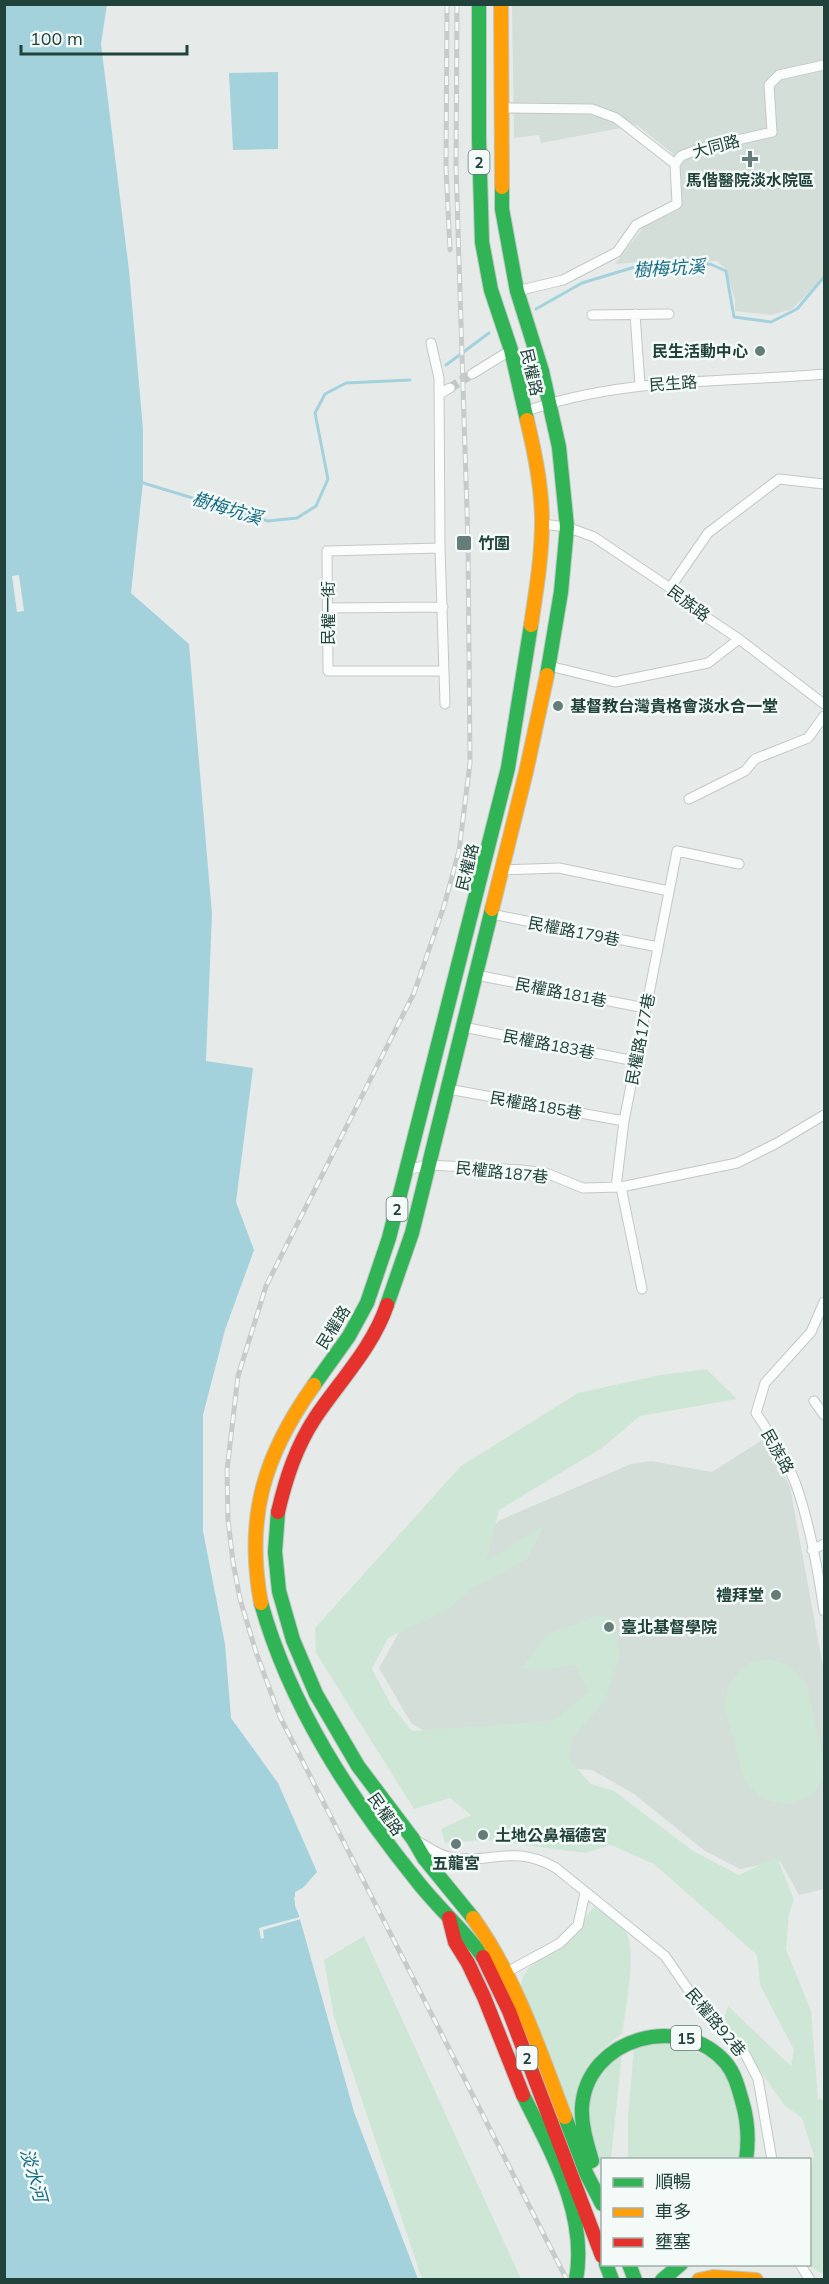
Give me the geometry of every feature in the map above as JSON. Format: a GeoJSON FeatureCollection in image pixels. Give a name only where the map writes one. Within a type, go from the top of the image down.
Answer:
{"type":"FeatureCollection","features":[{"type":"Feature","properties":{"kind":"main road","name":"民權路"},"geometry":{"type":"LineString","coordinates":[[479,4],[482,242],[491,290],[511,350],[534,449],[540,487],[542,524],[537,588],[508,768],[389,1238],[367,1304],[349,1335],[299,1406],[278,1442],[257,1508],[255,1571],[260,1601],[270,1636],[312,1728],[386,1843],[429,1898],[468,1936],[483,1959],[509,2011],[601,2251]]}},
{"type":"Feature","properties":{"kind":"main road","name":"2"},"geometry":{"type":"LineString","coordinates":[[501,4],[502,208],[517,291]]}},
{"type":"Feature","properties":{"kind":"main road","name":"民權路"},"geometry":{"type":"LineString","coordinates":[[517,291],[542,371],[560,447],[567,527],[561,592],[549,666],[503,870],[412,1233],[384,1315],[370,1340],[314,1420],[297,1449],[285,1482],[278,1514],[275,1552],[279,1591],[287,1621],[316,1695],[358,1766],[413,1839],[424,1858],[489,1940],[507,1972],[525,2013],[587,2175],[601,2200]]}},
{"type":"Feature","properties":{"kind":"main road"},"geometry":{"type":"LineString","coordinates":[[449,1918],[455,1942],[484,1997],[522,2092],[558,2168],[573,2210],[579,2255],[576,2280]]}},
{"type":"Feature","properties":{"kind":"main road","name":"15"},"geometry":{"type":"LineString","coordinates":[[601,2190],[586,2144],[582,2112],[583,2099],[594,2070],[608,2054],[631,2040],[654,2034],[678,2036],[700,2043],[723,2060],[736,2079],[746,2113],[749,2148],[746,2158]]}},
{"type":"Feature","properties":{"kind":"main road"},"geometry":{"type":"LineString","coordinates":[[606,2266],[612,2280]]}},
{"type":"Feature","properties":{"kind":"main road"},"geometry":{"type":"LineString","coordinates":[[629,2266],[635,2280]]}},
{"type":"Feature","properties":{"kind":"main road"},"geometry":{"type":"LineString","coordinates":[[662,2280],[680,2266]]}},
{"type":"Feature","properties":{"kind":"main road"},"geometry":{"type":"LineString","coordinates":[[699,2280],[713,2277],[756,2280]]}},
{"type":"Feature","properties":{"kind":"street","name":"大同路"},"geometry":{"type":"LineString","coordinates":[[517,291],[563,280],[617,252],[636,225],[677,204],[675,164],[681,156],[699,149],[772,132],[769,85],[779,75],[825,65]]}},
{"type":"Feature","properties":{"kind":"street"},"geometry":{"type":"LineString","coordinates":[[500,108],[592,109],[616,118],[675,164]]}},
{"type":"Feature","properties":{"kind":"street"},"geometry":{"type":"LineString","coordinates":[[635,314],[640,385]]}},
{"type":"Feature","properties":{"kind":"street"},"geometry":{"type":"LineString","coordinates":[[592,315],[669,314]]}},
{"type":"Feature","properties":{"kind":"street"},"geometry":{"type":"LineString","coordinates":[[431,343],[439,390],[440,548],[445,704]]}},
{"type":"Feature","properties":{"kind":"street"},"geometry":{"type":"LineString","coordinates":[[472,374],[511,350]]}},
{"type":"Feature","properties":{"kind":"street","name":"民生路"},"geometry":{"type":"LineString","coordinates":[[524,412],[548,403],[640,385],[825,374]]}},
{"type":"Feature","properties":{"kind":"street"},"geometry":{"type":"LineString","coordinates":[[439,390],[450,387]]}},
{"type":"Feature","properties":{"kind":"street"},"geometry":{"type":"LineString","coordinates":[[670,588],[708,533],[779,479],[825,484]]}},
{"type":"Feature","properties":{"kind":"street","name":"民族路"},"geometry":{"type":"LineString","coordinates":[[542,524],[567,527],[594,537],[670,588],[697,611],[739,639],[825,704]]}},
{"type":"Feature","properties":{"kind":"street","name":"民權一街"},"geometry":{"type":"LineString","coordinates":[[440,548],[327,551],[328,671],[444,671]]}},
{"type":"Feature","properties":{"kind":"street"},"geometry":{"type":"LineString","coordinates":[[328,608],[443,608]]}},
{"type":"Feature","properties":{"kind":"street"},"geometry":{"type":"LineString","coordinates":[[549,666],[615,682],[708,663],[739,639]]}},
{"type":"Feature","properties":{"kind":"street"},"geometry":{"type":"LineString","coordinates":[[689,799],[745,771],[755,759],[808,738],[825,716]]}},
{"type":"Feature","properties":{"kind":"street","name":"民權路177巷"},"geometry":{"type":"LineString","coordinates":[[642,1288],[618,1187],[624,1120],[677,851],[739,864]]}},
{"type":"Feature","properties":{"kind":"street"},"geometry":{"type":"LineString","coordinates":[[503,870],[559,868],[669,891]]}},
{"type":"Feature","properties":{"kind":"street","name":"民權路179巷"},"geometry":{"type":"LineString","coordinates":[[491,914],[658,947]]}},
{"type":"Feature","properties":{"kind":"street","name":"民權路181巷"},"geometry":{"type":"LineString","coordinates":[[476,975],[645,1008]]}},
{"type":"Feature","properties":{"kind":"street","name":"民權路183巷"},"geometry":{"type":"LineString","coordinates":[[464,1027],[635,1061]]}},
{"type":"Feature","properties":{"kind":"street","name":"民權路185巷"},"geometry":{"type":"LineString","coordinates":[[448,1089],[624,1120]]}},
{"type":"Feature","properties":{"kind":"street","name":"民權路187巷"},"geometry":{"type":"LineString","coordinates":[[407,1170],[428,1165],[522,1170],[546,1173],[584,1188],[618,1187],[737,1163],[825,1115]]}},
{"type":"Feature","properties":{"kind":"street","name":"民族路"},"geometry":{"type":"LineString","coordinates":[[825,1302],[811,1332],[765,1383],[756,1413],[776,1443],[795,1482],[805,1517],[825,1611]]}},
{"type":"Feature","properties":{"kind":"street"},"geometry":{"type":"LineString","coordinates":[[814,1401],[825,1415]]}},
{"type":"Feature","properties":{"kind":"street"},"geometry":{"type":"LineString","coordinates":[[812,1550],[825,1544]]}},
{"type":"Feature","properties":{"kind":"street","name":"民權路"},"geometry":{"type":"LineString","coordinates":[[413,1839],[446,1856],[463,1859],[510,1854],[534,1857],[556,1868],[639,1937]]}},
{"type":"Feature","properties":{"kind":"street"},"geometry":{"type":"LineString","coordinates":[[507,1972],[560,1943],[578,1925],[585,1893]]}},
{"type":"Feature","properties":{"kind":"street","name":"民權路92巷"},"geometry":{"type":"LineString","coordinates":[[639,1937],[665,1956],[703,2011],[745,2054],[758,2079],[772,2158]]}},
{"type":"Feature","properties":{"kind":"street"},"geometry":{"type":"LineString","coordinates":[[801,2266],[810,2280]]}},
{"type":"Feature","properties":{"kind":"shaded area","name":"馬偕醫院淡水院區"},"geometry":{"type":"Polygon","coordinates":[[[512,5],[824,5],[824,275],[822,279],[792,309],[772,315],[735,311],[735,300],[726,269],[717,261],[669,260],[615,264],[645,225],[677,211],[682,203],[681,166],[672,153],[637,125],[541,143],[539,135],[514,138],[512,5]]]}},
{"type":"Feature","properties":{"kind":"shaded area","name":"臺北基督學院"},"geometry":{"type":"Polygon","coordinates":[[[765,1438],[790,1487],[824,1672],[824,1889],[799,1895],[780,1861],[740,1869],[705,1851],[634,1794],[592,1770],[521,1766],[462,1754],[411,1723],[379,1668],[425,1586],[500,1520],[631,1464],[651,1461],[712,1472],[765,1438]]]}},
{"type":"Feature","properties":{"kind":"green space"},"geometry":{"type":"Polygon","coordinates":[[[706,1369],[737,1399],[640,1416],[602,1448],[499,1510],[486,1562],[544,1525],[527,1559],[475,1587],[445,1611],[388,1638],[372,1669],[391,1705],[412,1731],[553,1721],[589,1692],[575,1665],[542,1670],[522,1668],[547,1635],[599,1615],[615,1620],[620,1655],[604,1702],[572,1738],[570,1761],[591,1784],[614,1791],[693,1851],[739,1875],[777,1857],[794,1900],[789,1914],[786,1949],[811,2011],[818,2099],[824,2100],[824,2274],[809,2266],[811,2266],[811,2168],[814,2156],[802,2118],[784,2105],[724,2019],[728,2006],[791,2066],[794,2050],[760,1985],[757,1955],[654,1864],[611,1845],[585,1853],[487,1840],[445,1843],[441,1829],[471,1815],[450,1798],[414,1809],[316,1653],[315,1628],[461,1466],[578,1393],[661,1375],[706,1369]]]}},
{"type":"Feature","properties":{"kind":"green space"},"geometry":{"type":"Polygon","coordinates":[[[770,1659],[790,1666],[807,1685],[824,1761],[823,1778],[813,1794],[786,1804],[763,1799],[745,1782],[724,1705],[728,1687],[741,1669],[750,1662],[770,1659]]]}},
{"type":"Feature","properties":{"kind":"green space"},"geometry":{"type":"Polygon","coordinates":[[[595,1907],[615,1921],[629,1939],[630,1981],[622,2034],[599,2053],[584,2073],[576,2097],[574,2126],[521,1991],[522,1981],[532,1965],[574,1936],[595,1907]]]}},
{"type":"Feature","properties":{"kind":"green space"},"geometry":{"type":"Polygon","coordinates":[[[364,1936],[521,2279],[422,2279],[334,2017],[324,1960],[364,1936]]]}},
{"type":"Feature","properties":{"kind":"green space"},"geometry":{"type":"Polygon","coordinates":[[[661,2043],[679,2046],[705,2056],[720,2067],[730,2084],[740,2124],[742,2136],[740,2158],[628,2158],[628,2116],[634,2048],[661,2043]]]}},
{"type":"Feature","properties":{"kind":"green space"},"geometry":{"type":"Polygon","coordinates":[[[622,2054],[611,2158],[601,2158],[601,2170],[592,2139],[589,2108],[598,2080],[622,2054]]]}},
{"type":"Feature","properties":{"kind":"water","name":"淡水河"},"geometry":{"type":"Polygon","coordinates":[[[107,4],[101,44],[129,270],[143,429],[143,482],[131,593],[189,644],[212,914],[206,1061],[253,1068],[236,1202],[254,1250],[225,1330],[203,1415],[203,1531],[225,1644],[231,1718],[278,1783],[317,1872],[294,1898],[354,2112],[418,2279],[5,2280],[4,5],[107,4]]]}},
{"type":"Feature","properties":{"kind":"water"},"geometry":{"type":"Polygon","coordinates":[[[278,72],[278,149],[233,150],[229,73],[278,72]]]}},
{"type":"Feature","properties":{"kind":"pier"},"geometry":{"type":"Polygon","coordinates":[[[19,575],[24,611],[17,612],[12,576],[19,575]]]}},
{"type":"Feature","properties":{"kind":"pier"},"geometry":{"type":"Polygon","coordinates":[[[310,1884],[297,1898],[304,1924],[301,1919],[263,1930],[264,1938],[261,1939],[259,1928],[300,1917],[295,1906],[295,1892],[310,1884]]]}},
{"type":"Feature","properties":{"kind":"waterway","name":"樹梅坑溪"},"geometry":{"type":"LineString","coordinates":[[536,309],[582,283],[638,266],[710,264],[726,271],[734,317],[771,322],[797,309],[824,277]]}},
{"type":"Feature","properties":{"kind":"waterway","name":"樹梅坑溪"},"geometry":{"type":"LineString","coordinates":[[446,365],[489,333]]}},
{"type":"Feature","properties":{"kind":"waterway","name":"樹梅坑溪"},"geometry":{"type":"LineString","coordinates":[[140,482],[268,521],[297,518],[316,506],[328,479],[315,413],[325,394],[346,383],[410,380]]}},
{"type":"Feature","properties":{"kind":"tunnel"},"geometry":{"type":"LineString","coordinates":[[450,388],[472,374]]}},
{"type":"Feature","properties":{"kind":"railway"},"geometry":{"type":"LineString","coordinates":[[447,4],[446,168],[450,250]]}},
{"type":"Feature","properties":{"kind":"railway"},"geometry":{"type":"LineString","coordinates":[[457,4],[456,167],[468,543],[470,763],[459,851],[444,906],[414,993],[266,1286],[238,1376],[227,1470],[228,1520],[240,1599],[256,1652],[280,1717],[567,2280]]}},
{"type":"Feature","properties":{"kind":"traffic: fast"},"geometry":{"type":"LineString","coordinates":[[479,4],[482,242],[491,290],[511,350],[527,420]]}},
{"type":"Feature","properties":{"kind":"traffic: fast"},"geometry":{"type":"LineString","coordinates":[[502,187],[502,209],[517,291],[542,371],[559,447],[567,527],[561,592],[547,675]]}},
{"type":"Feature","properties":{"kind":"traffic: fast"},"geometry":{"type":"LineString","coordinates":[[314,1385],[349,1336],[367,1303],[389,1238],[508,768],[531,625]]}},
{"type":"Feature","properties":{"kind":"traffic: fast"},"geometry":{"type":"LineString","coordinates":[[387,1305],[412,1233],[492,909]]}},
{"type":"Feature","properties":{"kind":"traffic: fast"},"geometry":{"type":"LineString","coordinates":[[278,1512],[275,1552],[279,1591],[293,1640],[316,1694],[358,1766],[413,1839],[424,1858],[473,1918]]}},
{"type":"Feature","properties":{"kind":"traffic: fast"},"geometry":{"type":"LineString","coordinates":[[261,1603],[288,1678],[305,1714],[346,1784],[417,1881],[483,1957]]}},
{"type":"Feature","properties":{"kind":"traffic: fast"},"geometry":{"type":"LineString","coordinates":[[592,2161],[582,2114],[588,2083],[600,2063],[618,2049],[639,2040],[662,2036],[686,2039],[707,2047],[729,2067],[738,2086],[746,2116],[748,2138],[746,2158]]}},
{"type":"Feature","properties":{"kind":"traffic: fast"},"geometry":{"type":"LineString","coordinates":[[523,2095],[555,2161],[572,2207],[577,2231],[576,2280]]}},
{"type":"Feature","properties":{"kind":"traffic: fast"},"geometry":{"type":"LineString","coordinates":[[565,2117],[587,2175],[601,2202]]}},
{"type":"Feature","properties":{"kind":"traffic: fast"},"geometry":{"type":"LineString","coordinates":[[607,2266],[612,2280]]}},
{"type":"Feature","properties":{"kind":"traffic: fast"},"geometry":{"type":"LineString","coordinates":[[630,2266],[635,2280]]}},
{"type":"Feature","properties":{"kind":"traffic: fast"},"geometry":{"type":"LineString","coordinates":[[662,2280],[679,2266]]}},
{"type":"Feature","properties":{"kind":"traffic: slow"},"geometry":{"type":"LineString","coordinates":[[501,4],[502,187]]}},
{"type":"Feature","properties":{"kind":"traffic: slow"},"geometry":{"type":"LineString","coordinates":[[527,420],[538,471],[542,522],[540,561],[531,625]]}},
{"type":"Feature","properties":{"kind":"traffic: slow"},"geometry":{"type":"LineString","coordinates":[[492,909],[547,675]]}},
{"type":"Feature","properties":{"kind":"traffic: slow"},"geometry":{"type":"LineString","coordinates":[[261,1603],[256,1542],[263,1488],[282,1436],[314,1385]]}},
{"type":"Feature","properties":{"kind":"traffic: slow"},"geometry":{"type":"LineString","coordinates":[[473,1918],[514,1989],[565,2117]]}},
{"type":"Feature","properties":{"kind":"traffic: slow"},"geometry":{"type":"LineString","coordinates":[[699,2280],[713,2277],[756,2280]]}},
{"type":"Feature","properties":{"kind":"traffic: jam"},"geometry":{"type":"LineString","coordinates":[[278,1512],[288,1475],[302,1440],[364,1350],[387,1305]]}},
{"type":"Feature","properties":{"kind":"traffic: jam"},"geometry":{"type":"LineString","coordinates":[[449,1918],[455,1942],[484,1997],[523,2095]]}},
{"type":"Feature","properties":{"kind":"traffic: jam"},"geometry":{"type":"LineString","coordinates":[[483,1957],[509,2011],[601,2253]]}},
{"type":"Feature","properties":{"kind":"place","name":"馬偕醫院淡水院區"},"geometry":{"type":"Point","coordinates":[750,159]}},
{"type":"Feature","properties":{"kind":"place","name":"民生活動中心"},"geometry":{"type":"Point","coordinates":[760,351]}},
{"type":"Feature","properties":{"kind":"place","name":"竹圍"},"geometry":{"type":"Point","coordinates":[464,543]}},
{"type":"Feature","properties":{"kind":"place","name":"基督教台灣貴格會淡水合一堂"},"geometry":{"type":"Point","coordinates":[558,706]}},
{"type":"Feature","properties":{"kind":"place","name":"禮拜堂"},"geometry":{"type":"Point","coordinates":[776,1595]}},
{"type":"Feature","properties":{"kind":"place","name":"臺北基督學院"},"geometry":{"type":"Point","coordinates":[609,1627]}},
{"type":"Feature","properties":{"kind":"place","name":"土地公鼻福德宮"},"geometry":{"type":"Point","coordinates":[483,1835]}},
{"type":"Feature","properties":{"kind":"place","name":"五龍宮"},"geometry":{"type":"Point","coordinates":[456,1844]}}]}
